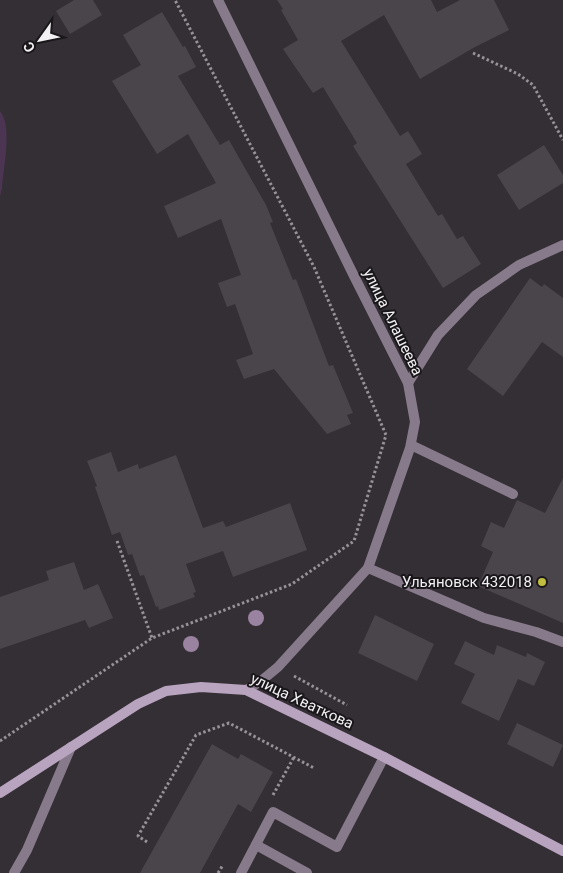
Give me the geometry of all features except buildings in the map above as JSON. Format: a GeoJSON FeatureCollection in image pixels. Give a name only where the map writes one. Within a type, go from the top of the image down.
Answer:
{"type":"FeatureCollection","features":[{"type":"Feature","properties":{"kind":"main road","name":"улица Хваткова"},"geometry":{"type":"LineString","coordinates":[[0,793],[138,704],[166,691],[201,687],[246,690],[384,757],[563,851]]}},
{"type":"Feature","properties":{"kind":"street","name":"улица Алашеева"},"geometry":{"type":"LineString","coordinates":[[218,0],[408,383],[415,422],[411,445],[368,568],[278,667],[246,690]]}},
{"type":"Feature","properties":{"kind":"street"},"geometry":{"type":"LineString","coordinates":[[408,383],[438,335],[476,295],[520,265],[563,245]]}},
{"type":"Feature","properties":{"kind":"street"},"geometry":{"type":"LineString","coordinates":[[411,445],[513,494]]}},
{"type":"Feature","properties":{"kind":"street"},"geometry":{"type":"LineString","coordinates":[[368,568],[484,618],[536,632],[563,642]]}},
{"type":"Feature","properties":{"kind":"street"},"geometry":{"type":"LineString","coordinates":[[14,873],[27,850],[71,747]]}},
{"type":"Feature","properties":{"kind":"street"},"geometry":{"type":"LineString","coordinates":[[241,873],[273,812],[338,847],[384,757]]}},
{"type":"Feature","properties":{"kind":"street"},"geometry":{"type":"LineString","coordinates":[[256,845],[307,873]]}},
{"type":"Feature","properties":{"kind":"path"},"geometry":{"type":"LineString","coordinates":[[0,741],[152,638],[292,584],[354,541],[386,435],[314,267],[175,0]]}},
{"type":"Feature","properties":{"kind":"path"},"geometry":{"type":"LineString","coordinates":[[473,53],[518,74],[533,86],[563,140]]}},
{"type":"Feature","properties":{"kind":"path"},"geometry":{"type":"LineString","coordinates":[[117,541],[152,638]]}},
{"type":"Feature","properties":{"kind":"path"},"geometry":{"type":"LineString","coordinates":[[278,667],[347,705]]}},
{"type":"Feature","properties":{"kind":"path"},"geometry":{"type":"LineString","coordinates":[[147,842],[138,836],[196,735],[229,723],[314,768]]}},
{"type":"Feature","properties":{"kind":"shaded area"},"geometry":{"type":"Polygon","coordinates":[[[0,111],[4,118],[7,137],[0,196],[0,111]]]}},
{"type":"Feature","properties":{"kind":"place","name":"Ульяновск 432018"},"geometry":{"type":"Point","coordinates":[542,582]}}]}
